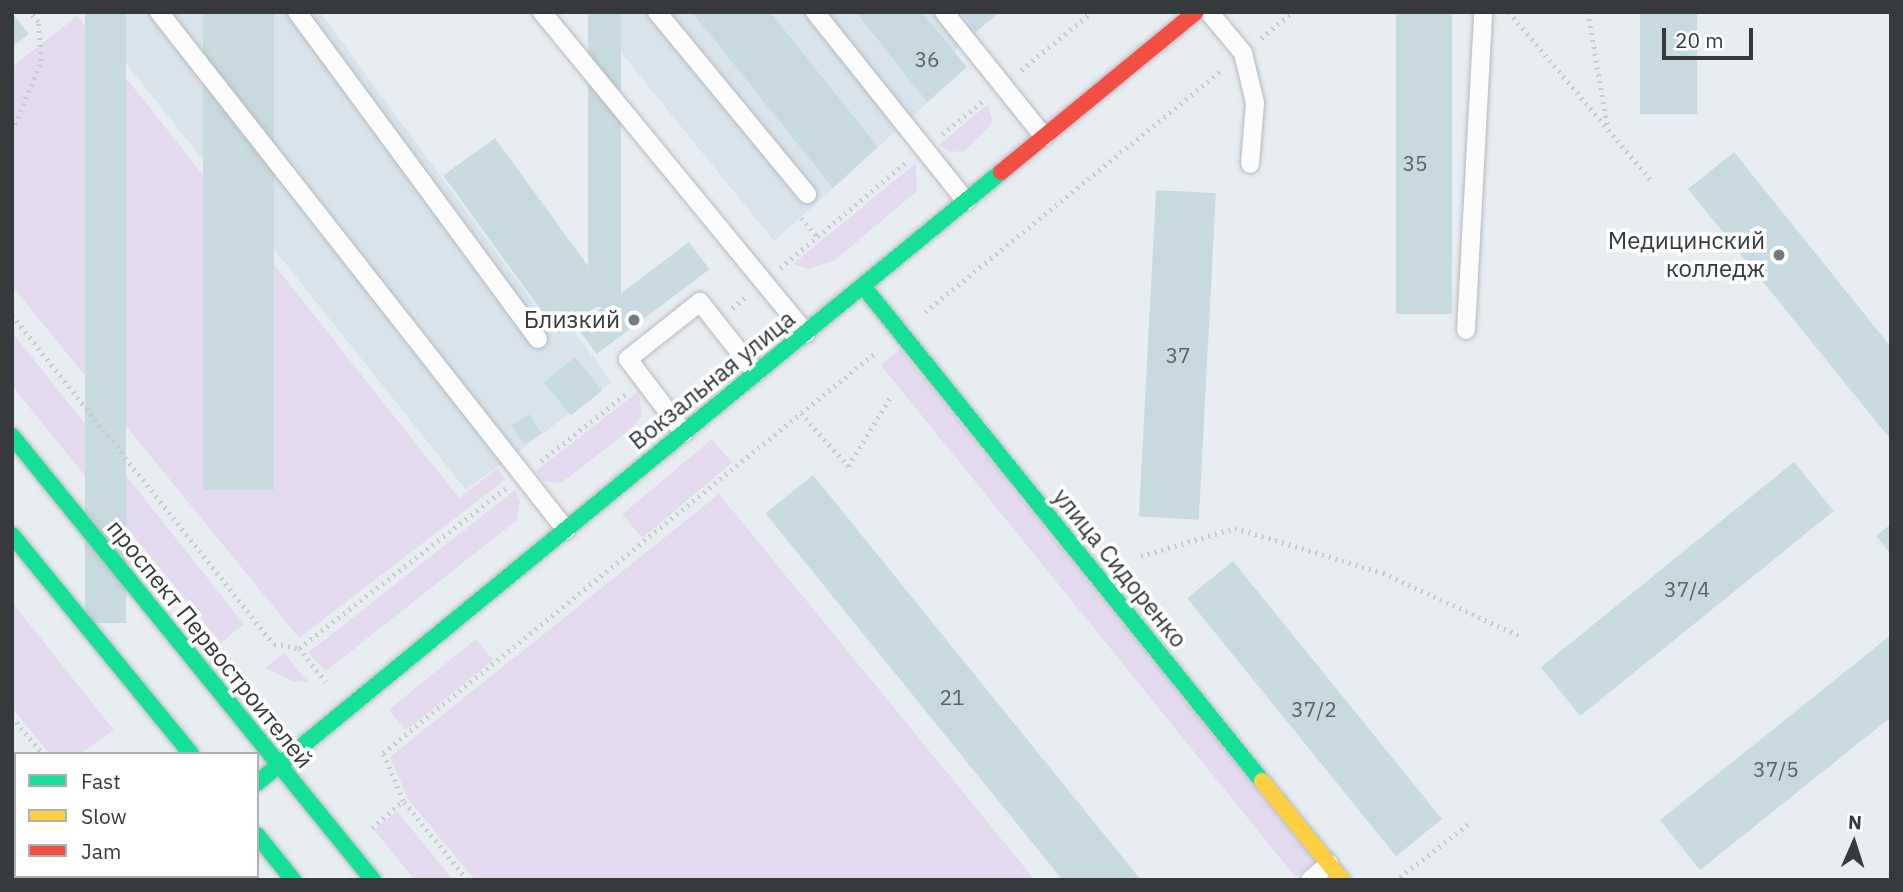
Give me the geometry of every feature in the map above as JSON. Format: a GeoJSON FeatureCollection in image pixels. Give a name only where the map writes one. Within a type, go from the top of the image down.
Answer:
{"type":"FeatureCollection","features":[{"type":"Feature","properties":{"kind":"street","name":"Вокзальная улица"},"geometry":{"type":"LineString","coordinates":[[259,781],[1196,12]]}},
{"type":"Feature","properties":{"kind":"street","name":"улица Сидоренко"},"geometry":{"type":"LineString","coordinates":[[863,286],[1342,880]]}},
{"type":"Feature","properties":{"kind":"street","name":"проспект Первостроителей"},"geometry":{"type":"LineString","coordinates":[[13,440],[373,880]]}},
{"type":"Feature","properties":{"kind":"street"},"geometry":{"type":"LineString","coordinates":[[12,535],[189,752]]}},
{"type":"Feature","properties":{"kind":"street"},"geometry":{"type":"LineString","coordinates":[[259,838],[293,880]]}},
{"type":"Feature","properties":{"kind":"lane"},"geometry":{"type":"LineString","coordinates":[[159,12],[566,530]]}},
{"type":"Feature","properties":{"kind":"lane"},"geometry":{"type":"LineString","coordinates":[[297,12],[538,339]]}},
{"type":"Feature","properties":{"kind":"lane"},"geometry":{"type":"LineString","coordinates":[[542,12],[806,333]]}},
{"type":"Feature","properties":{"kind":"lane"},"geometry":{"type":"LineString","coordinates":[[657,12],[807,194]]}},
{"type":"Feature","properties":{"kind":"lane"},"geometry":{"type":"LineString","coordinates":[[815,12],[966,201]]}},
{"type":"Feature","properties":{"kind":"lane"},"geometry":{"type":"LineString","coordinates":[[944,12],[1044,137]]}},
{"type":"Feature","properties":{"kind":"lane"},"geometry":{"type":"LineString","coordinates":[[1209,12],[1243,53],[1255,103],[1250,164]]}},
{"type":"Feature","properties":{"kind":"lane"},"geometry":{"type":"LineString","coordinates":[[1466,330],[1483,12]]}},
{"type":"Feature","properties":{"kind":"lane"},"geometry":{"type":"LineString","coordinates":[[684,433],[628,359],[700,302],[757,373]]}},
{"type":"Feature","properties":{"kind":"lane"},"geometry":{"type":"LineString","coordinates":[[1310,880],[1329,864]]}},
{"type":"Feature","properties":{"kind":"path"},"geometry":{"type":"LineString","coordinates":[[12,131],[41,61],[37,22],[30,12]]}},
{"type":"Feature","properties":{"kind":"path"},"geometry":{"type":"LineString","coordinates":[[467,880],[403,801],[383,752],[1293,12]]}},
{"type":"Feature","properties":{"kind":"path"},"geometry":{"type":"LineString","coordinates":[[1509,12],[1651,180]]}},
{"type":"Feature","properties":{"kind":"path"},"geometry":{"type":"LineString","coordinates":[[1588,12],[1608,129]]}},
{"type":"Feature","properties":{"kind":"path"},"geometry":{"type":"LineString","coordinates":[[12,314],[274,644],[299,648],[329,685]]}},
{"type":"Feature","properties":{"kind":"path"},"geometry":{"type":"LineString","coordinates":[[801,412],[848,466],[891,396]]}},
{"type":"Feature","properties":{"kind":"path"},"geometry":{"type":"LineString","coordinates":[[1141,556],[1235,528],[1383,573],[1520,636]]}},
{"type":"Feature","properties":{"kind":"path"},"geometry":{"type":"LineString","coordinates":[[12,717],[41,752]]}},
{"type":"Feature","properties":{"kind":"path"},"geometry":{"type":"LineString","coordinates":[[372,828],[403,801]]}},
{"type":"Feature","properties":{"kind":"path"},"geometry":{"type":"LineString","coordinates":[[1400,877],[1471,822]]}},
{"type":"Feature","properties":{"kind":"shaded area"},"geometry":{"type":"Polygon","coordinates":[[[85,12],[320,12],[557,335],[570,326],[612,382],[466,490],[85,12]]]}},
{"type":"Feature","properties":{"kind":"shaded area"},"geometry":{"type":"Polygon","coordinates":[[[588,12],[961,12],[976,32],[954,52],[967,67],[774,241],[588,12]]]}},
{"type":"Feature","properties":{"kind":"shaded area"},"geometry":{"type":"Polygon","coordinates":[[[77,16],[459,498],[498,468],[505,480],[299,638],[12,286],[12,67],[77,16]]]}},
{"type":"Feature","properties":{"kind":"shaded area"},"geometry":{"type":"Polygon","coordinates":[[[988,104],[993,123],[964,151],[950,152],[939,145],[988,104]]]}},
{"type":"Feature","properties":{"kind":"shaded area"},"geometry":{"type":"Polygon","coordinates":[[[916,163],[917,191],[835,260],[809,269],[793,264],[916,163]]]}},
{"type":"Feature","properties":{"kind":"shaded area"},"geometry":{"type":"Polygon","coordinates":[[[12,332],[244,624],[221,643],[12,386],[12,332]]]}},
{"type":"Feature","properties":{"kind":"shaded area"},"geometry":{"type":"Polygon","coordinates":[[[900,349],[1315,861],[1295,877],[881,365],[900,349]]]}},
{"type":"Feature","properties":{"kind":"shaded area"},"geometry":{"type":"Polygon","coordinates":[[[639,391],[642,416],[632,428],[568,478],[559,483],[543,481],[536,471],[639,391]]]}},
{"type":"Feature","properties":{"kind":"shaded area"},"geometry":{"type":"Polygon","coordinates":[[[712,439],[732,463],[642,538],[622,514],[712,439]]]}},
{"type":"Feature","properties":{"kind":"shaded area"},"geometry":{"type":"Polygon","coordinates":[[[515,490],[520,501],[517,520],[326,671],[308,653],[515,490]]]}},
{"type":"Feature","properties":{"kind":"shaded area"},"geometry":{"type":"Polygon","coordinates":[[[719,494],[1035,880],[475,880],[408,799],[390,757],[719,494]]]}},
{"type":"Feature","properties":{"kind":"shaded area"},"geometry":{"type":"Polygon","coordinates":[[[12,602],[114,730],[83,752],[48,752],[12,708],[12,602]]]}},
{"type":"Feature","properties":{"kind":"shaded area"},"geometry":{"type":"Polygon","coordinates":[[[476,639],[493,660],[406,730],[389,709],[476,639]]]}},
{"type":"Feature","properties":{"kind":"shaded area"},"geometry":{"type":"Polygon","coordinates":[[[284,653],[308,682],[293,681],[265,668],[284,653]]]}},
{"type":"Feature","properties":{"kind":"shaded area"},"geometry":{"type":"Polygon","coordinates":[[[397,811],[453,880],[415,880],[374,830],[397,811]]]}},
{"type":"Feature","properties":{"kind":"building"},"geometry":{"type":"Polygon","coordinates":[[[85,12],[126,12],[126,623],[85,623],[85,12]]]}},
{"type":"Feature","properties":{"kind":"building"},"geometry":{"type":"Polygon","coordinates":[[[203,12],[274,12],[274,490],[203,490],[203,12]]]}},
{"type":"Feature","properties":{"kind":"building"},"geometry":{"type":"Polygon","coordinates":[[[588,12],[621,12],[621,307],[588,307],[588,12]]]}},
{"type":"Feature","properties":{"kind":"building"},"geometry":{"type":"Polygon","coordinates":[[[692,12],[770,12],[878,147],[833,188],[692,12]]]}},
{"type":"Feature","properties":{"kind":"building"},"geometry":{"type":"Polygon","coordinates":[[[856,12],[922,12],[967,67],[927,102],[856,12]]]}},
{"type":"Feature","properties":{"kind":"building"},"geometry":{"type":"Polygon","coordinates":[[[961,12],[1000,12],[976,32],[961,12]]]}},
{"type":"Feature","properties":{"kind":"building"},"geometry":{"type":"Polygon","coordinates":[[[1396,12],[1452,12],[1452,314],[1396,314],[1396,12]]]}},
{"type":"Feature","properties":{"kind":"building"},"geometry":{"type":"Polygon","coordinates":[[[1640,12],[1697,12],[1697,114],[1640,114],[1640,12]]]}},
{"type":"Feature","properties":{"kind":"building"},"geometry":{"type":"Polygon","coordinates":[[[12,13],[29,34],[12,47],[12,13]]]}},
{"type":"Feature","properties":{"kind":"building"},"geometry":{"type":"Polygon","coordinates":[[[495,138],[610,297],[558,334],[443,176],[495,138]]]}},
{"type":"Feature","properties":{"kind":"building","name":"Медицинский колледж"},"geometry":{"type":"Polygon","coordinates":[[[1734,152],[1891,347],[1891,440],[1688,189],[1734,152]]]}},
{"type":"Feature","properties":{"kind":"building"},"geometry":{"type":"Polygon","coordinates":[[[1156,190],[1216,193],[1199,520],[1139,517],[1156,190]]]}},
{"type":"Feature","properties":{"kind":"building"},"geometry":{"type":"Polygon","coordinates":[[[689,242],[709,269],[597,354],[576,327],[689,242]]]}},
{"type":"Feature","properties":{"kind":"building"},"geometry":{"type":"Polygon","coordinates":[[[575,357],[602,390],[571,416],[544,382],[575,357]]]}},
{"type":"Feature","properties":{"kind":"building"},"geometry":{"type":"Polygon","coordinates":[[[529,414],[542,433],[524,445],[512,426],[529,414]]]}},
{"type":"Feature","properties":{"kind":"building"},"geometry":{"type":"Polygon","coordinates":[[[1794,462],[1834,511],[1580,716],[1541,667],[1794,462]]]}},
{"type":"Feature","properties":{"kind":"building"},"geometry":{"type":"Polygon","coordinates":[[[813,475],[1140,879],[1062,880],[766,513],[813,475]]]}},
{"type":"Feature","properties":{"kind":"building"},"geometry":{"type":"Polygon","coordinates":[[[1891,524],[1891,554],[1876,536],[1891,524]]]}},
{"type":"Feature","properties":{"kind":"building"},"geometry":{"type":"Polygon","coordinates":[[[1233,561],[1442,819],[1396,856],[1187,598],[1233,561]]]}},
{"type":"Feature","properties":{"kind":"building"},"geometry":{"type":"Polygon","coordinates":[[[1891,635],[1891,717],[1700,870],[1660,820],[1891,635]]]}},
{"type":"Feature","properties":{"kind":"building"},"geometry":{"type":"Polygon","coordinates":[[[12,775],[14,810],[12,841],[12,775]]]}},
{"type":"Feature","properties":{"kind":"traffic: fast"},"geometry":{"type":"LineString","coordinates":[[259,781],[1001,172]]}},
{"type":"Feature","properties":{"kind":"traffic: fast"},"geometry":{"type":"LineString","coordinates":[[863,286],[1262,781]]}},
{"type":"Feature","properties":{"kind":"traffic: fast"},"geometry":{"type":"LineString","coordinates":[[12,436],[373,880]]}},
{"type":"Feature","properties":{"kind":"traffic: fast"},"geometry":{"type":"LineString","coordinates":[[12,535],[189,752]]}},
{"type":"Feature","properties":{"kind":"traffic: fast"},"geometry":{"type":"LineString","coordinates":[[259,838],[293,880]]}},
{"type":"Feature","properties":{"kind":"traffic: slow"},"geometry":{"type":"LineString","coordinates":[[1262,781],[1342,880]]}},
{"type":"Feature","properties":{"kind":"traffic: jam"},"geometry":{"type":"LineString","coordinates":[[1001,172],[1196,12]]}},
{"type":"Feature","properties":{"kind":"place","name":"Медицинский колледж"},"geometry":{"type":"Point","coordinates":[1779,255]}},
{"type":"Feature","properties":{"kind":"place","name":"Близкий"},"geometry":{"type":"Point","coordinates":[634,320]}}]}
